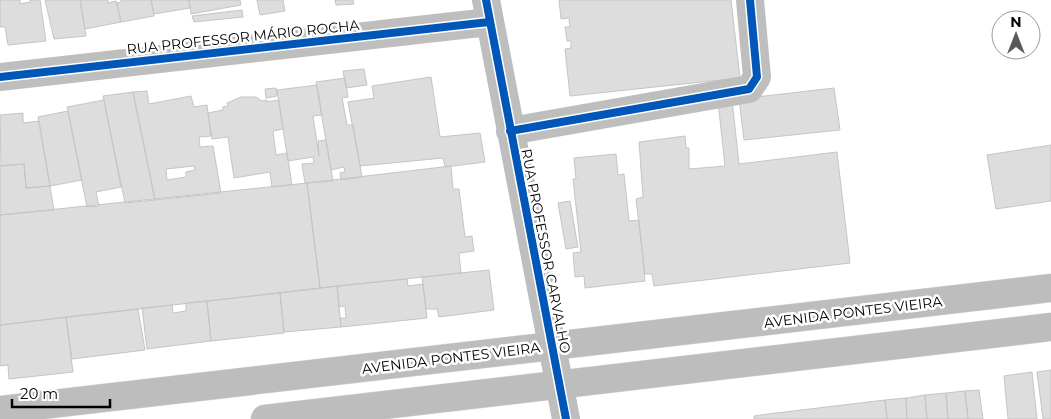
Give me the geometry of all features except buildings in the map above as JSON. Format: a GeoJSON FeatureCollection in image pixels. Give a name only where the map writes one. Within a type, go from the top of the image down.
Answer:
{"type":"FeatureCollection","features":[{"type":"Feature","properties":{"kind":"main road","name":"AVENIDA PONTES VIEIRA"},"geometry":{"type":"LineString","coordinates":[[0,410],[1051,288]]}},
{"type":"Feature","properties":{"kind":"main road"},"geometry":{"type":"LineString","coordinates":[[265,419],[1051,327]]}},
{"type":"Feature","properties":{"kind":"street"},"geometry":{"type":"LineString","coordinates":[[510,132],[749,89],[757,77],[750,0]]}},
{"type":"Feature","properties":{"kind":"street","name":"RUA PROFESSOR CARVALHO"},"geometry":{"type":"LineString","coordinates":[[488,11],[566,419]]}},
{"type":"Feature","properties":{"kind":"street","name":"RUA PROFESSOR MÁRIO ROCHA"},"geometry":{"type":"LineString","coordinates":[[0,77],[488,11]]}},
{"type":"Feature","properties":{"kind":"cycle path"},"geometry":{"type":"LineString","coordinates":[[486,0],[566,419]]}},
{"type":"Feature","properties":{"kind":"cycle path"},"geometry":{"type":"LineString","coordinates":[[510,131],[749,89],[757,77],[750,0]]}},
{"type":"Feature","properties":{"kind":"cycle path"},"geometry":{"type":"LineString","coordinates":[[0,77],[489,22]]}}]}
